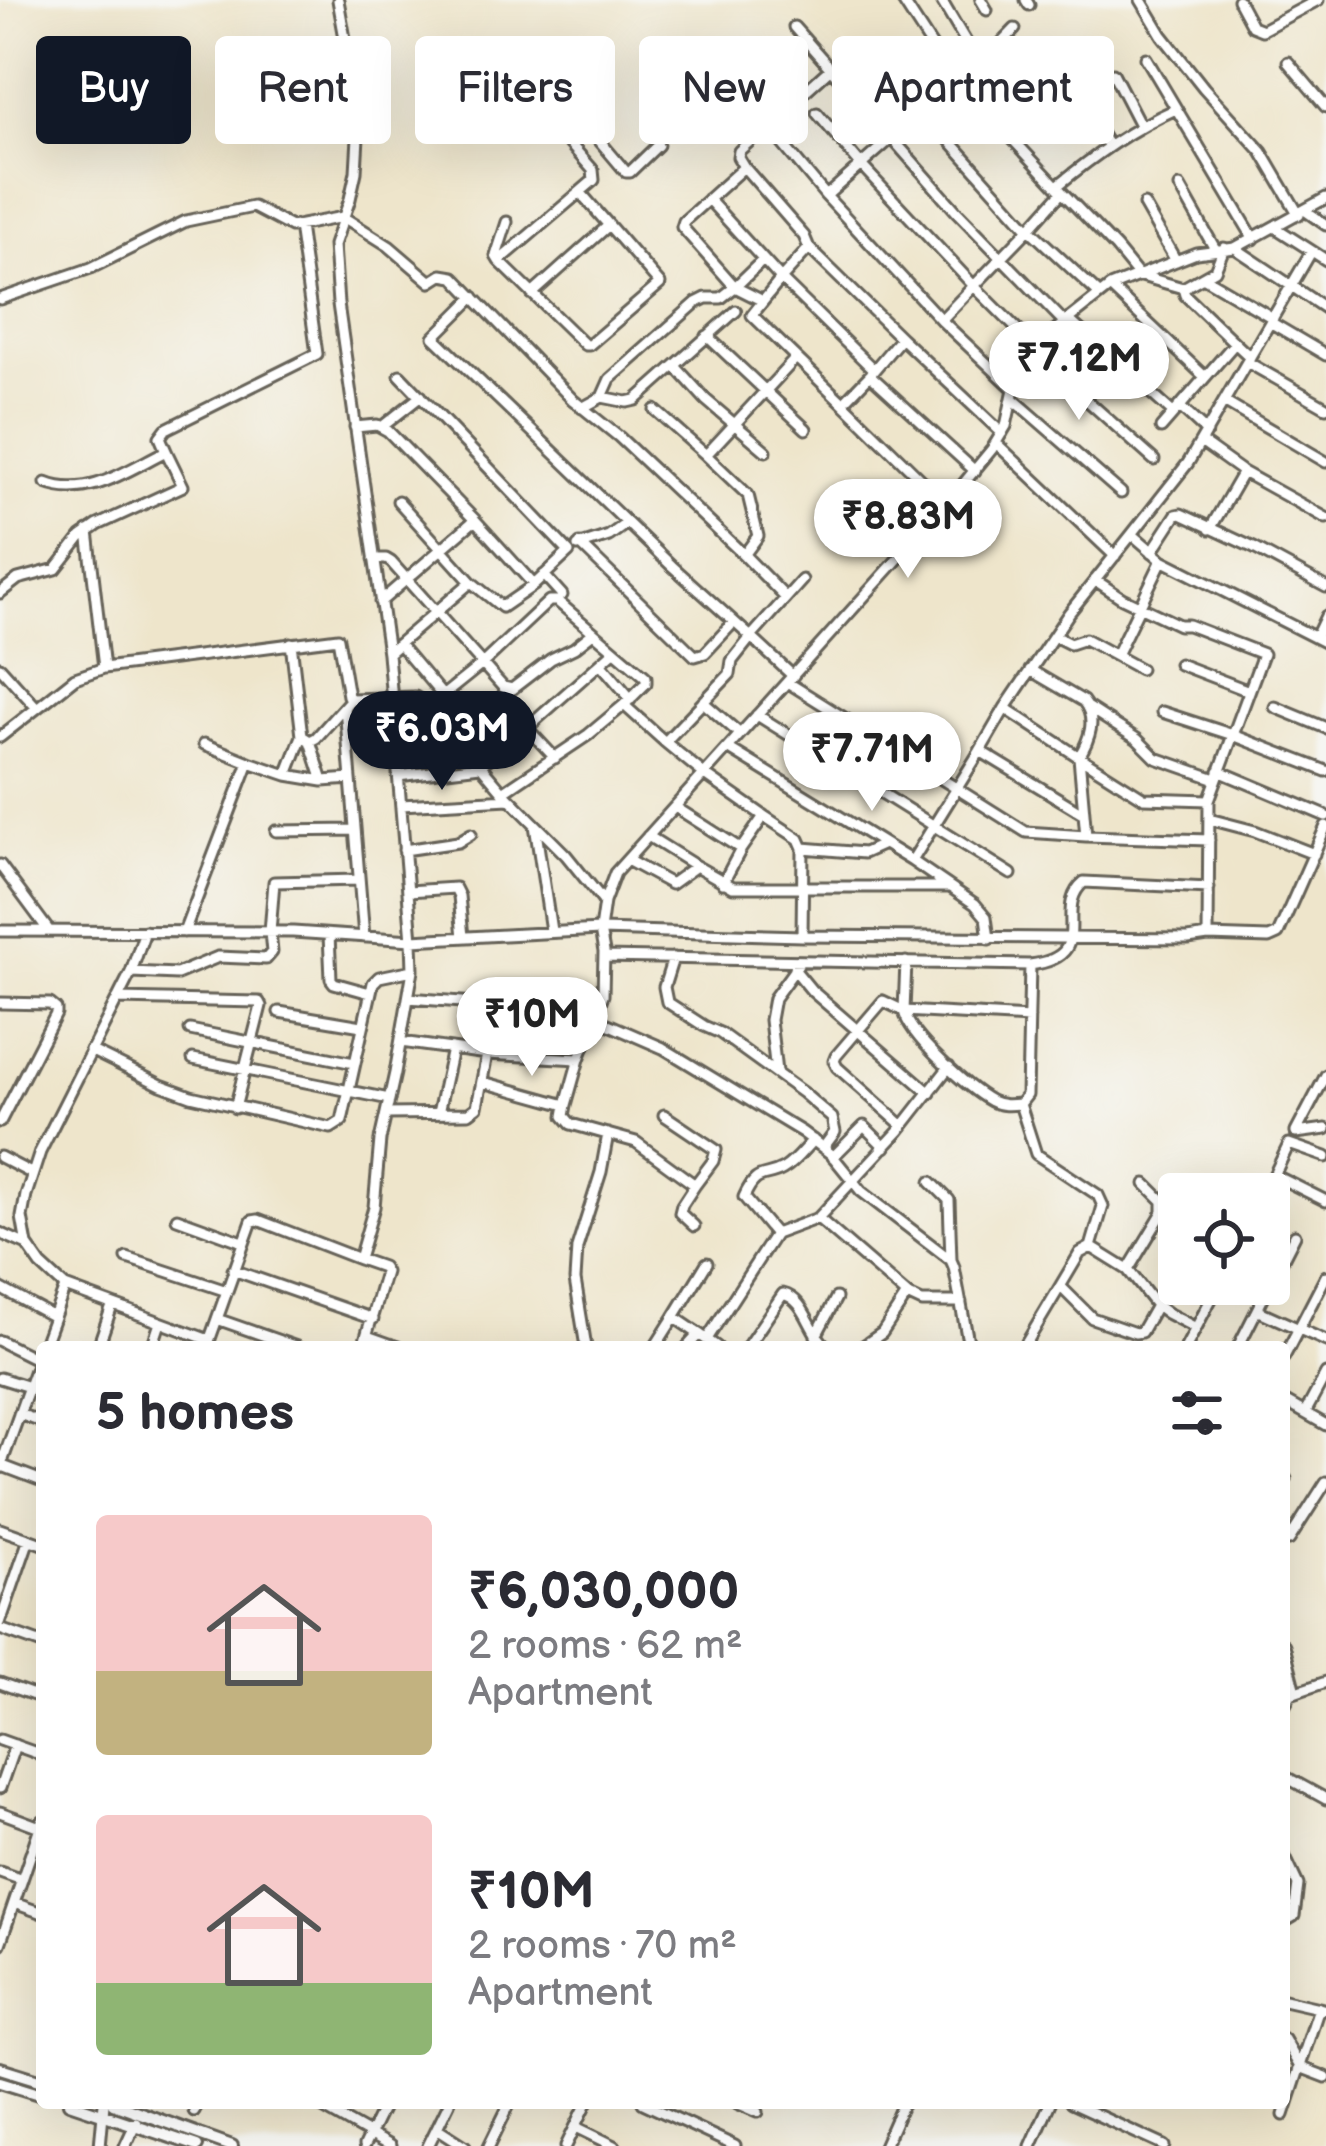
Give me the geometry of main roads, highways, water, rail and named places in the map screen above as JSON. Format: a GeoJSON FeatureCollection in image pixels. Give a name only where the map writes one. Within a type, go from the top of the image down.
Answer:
{"type":"FeatureCollection","features":[{"type":"Feature","properties":{"kind":"main road"},"geometry":{"type":"LineString","coordinates":[[0,2068],[36,2079]]}},
{"type":"Feature","properties":{"kind":"main road"},"geometry":{"type":"LineString","coordinates":[[0,2082],[36,2093]]}},
{"type":"Feature","properties":{"kind":"main road"},"geometry":{"type":"LineString","coordinates":[[115,2109],[197,2146]]}},
{"type":"Feature","properties":{"kind":"main road"},"geometry":{"type":"LineString","coordinates":[[138,2118],[232,2146]]}}]}
